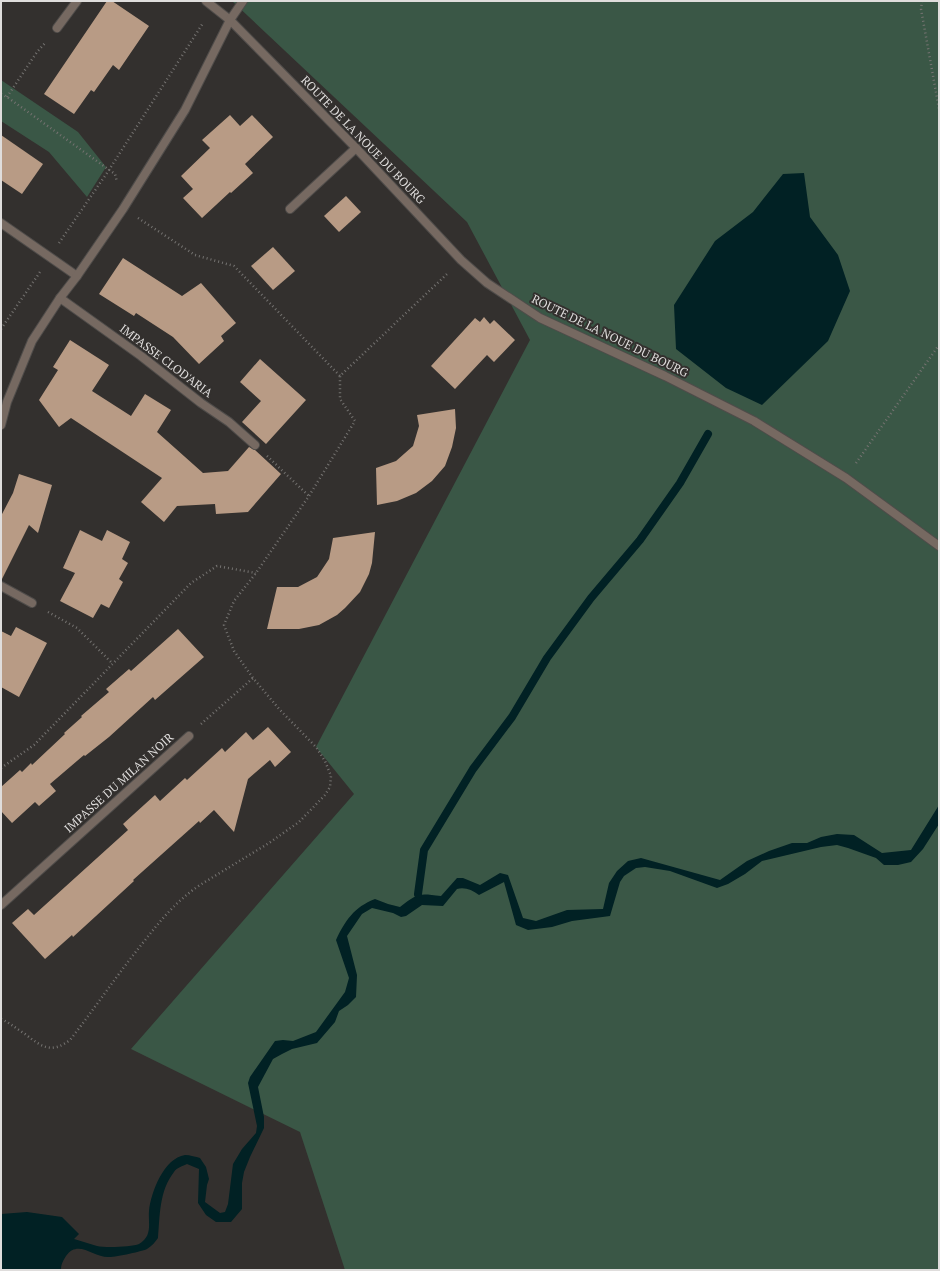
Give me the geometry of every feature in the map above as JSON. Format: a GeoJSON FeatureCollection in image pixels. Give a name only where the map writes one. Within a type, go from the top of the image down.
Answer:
{"type":"FeatureCollection","features":[{"type":"Feature","properties":{"kind":"street"},"geometry":{"type":"LineString","coordinates":[[57,28],[77,1]]}},
{"type":"Feature","properties":{"kind":"street","name":"ROUTE DE LA NOUE DU BOURG"},"geometry":{"type":"LineString","coordinates":[[206,1],[230,20],[356,148],[461,260],[487,283],[540,318],[665,376],[754,421],[846,478],[939,546]]}},
{"type":"Feature","properties":{"kind":"street"},"geometry":{"type":"LineString","coordinates":[[1,425],[7,402],[32,341],[60,298],[123,209],[185,110],[230,20],[243,1]]}},
{"type":"Feature","properties":{"kind":"street"},"geometry":{"type":"LineString","coordinates":[[290,209],[356,148]]}},
{"type":"Feature","properties":{"kind":"street"},"geometry":{"type":"LineString","coordinates":[[1,223],[77,276]]}},
{"type":"Feature","properties":{"kind":"street","name":"IMPASSE CLOD'ARIA"},"geometry":{"type":"LineString","coordinates":[[60,298],[141,356],[201,403],[229,422],[256,445]]}},
{"type":"Feature","properties":{"kind":"street"},"geometry":{"type":"LineString","coordinates":[[1,586],[32,603]]}},
{"type":"Feature","properties":{"kind":"street","name":"IMPASSE DU MILAN NOIR"},"geometry":{"type":"LineString","coordinates":[[1,905],[189,736]]}},
{"type":"Feature","properties":{"kind":"path"},"geometry":{"type":"LineString","coordinates":[[922,1],[921,9],[939,109]]}},
{"type":"Feature","properties":{"kind":"path"},"geometry":{"type":"LineString","coordinates":[[1,329],[109,170],[213,7]]}},
{"type":"Feature","properties":{"kind":"path"},"geometry":{"type":"LineString","coordinates":[[7,97],[37,52],[57,28]]}},
{"type":"Feature","properties":{"kind":"path"},"geometry":{"type":"LineString","coordinates":[[1,94],[115,174],[123,209],[195,255],[234,266],[340,376],[340,399],[355,420],[309,496],[256,573],[234,601],[224,625],[234,651],[253,678],[280,710],[316,747],[325,761],[331,776],[330,787],[325,795],[293,828],[200,885],[185,895],[173,906],[115,977],[70,1040],[62,1046],[51,1048],[41,1046],[1,1019]]}},
{"type":"Feature","properties":{"kind":"path"},"geometry":{"type":"LineString","coordinates":[[340,376],[461,260]]}},
{"type":"Feature","properties":{"kind":"path"},"geometry":{"type":"LineString","coordinates":[[846,478],[939,345]]}},
{"type":"Feature","properties":{"kind":"path"},"geometry":{"type":"LineString","coordinates":[[256,445],[309,496]]}},
{"type":"Feature","properties":{"kind":"path"},"geometry":{"type":"LineString","coordinates":[[1,768],[34,745],[70,710],[112,663],[191,583],[217,566],[256,573]]}},
{"type":"Feature","properties":{"kind":"path"},"geometry":{"type":"LineString","coordinates":[[32,603],[77,628],[112,663]]}},
{"type":"Feature","properties":{"kind":"path","name":"IMPASSE DU MILAN NOIR"},"geometry":{"type":"LineString","coordinates":[[189,736],[253,678]]}},
{"type":"Feature","properties":{"kind":"green space"},"geometry":{"type":"Polygon","coordinates":[[[232,1],[939,1],[939,1270],[345,1270],[300,1132],[131,1049],[354,794],[316,747],[530,340],[467,222],[232,1]]]}},
{"type":"Feature","properties":{"kind":"green space"},"geometry":{"type":"Polygon","coordinates":[[[1,80],[78,132],[106,167],[87,197],[49,152],[1,121],[1,80]]]}},
{"type":"Feature","properties":{"kind":"water"},"geometry":{"type":"Polygon","coordinates":[[[804,173],[810,217],[838,255],[850,291],[828,341],[762,405],[726,388],[676,349],[674,305],[715,241],[753,212],[783,174],[804,173]]]}},
{"type":"Feature","properties":{"kind":"water"},"geometry":{"type":"Polygon","coordinates":[[[939,805],[939,824],[923,849],[911,862],[898,865],[884,865],[876,858],[837,845],[821,847],[762,861],[745,874],[728,884],[717,888],[670,871],[645,867],[636,868],[624,876],[620,882],[610,916],[572,921],[552,927],[528,930],[516,925],[504,882],[479,895],[468,889],[457,889],[443,906],[422,905],[406,916],[401,917],[393,913],[372,908],[362,914],[347,936],[357,975],[356,997],[339,1011],[335,1022],[317,1043],[292,1049],[273,1059],[258,1087],[264,1117],[264,1128],[244,1172],[242,1183],[242,1209],[231,1222],[216,1222],[206,1215],[198,1203],[199,1169],[187,1164],[176,1169],[165,1187],[161,1204],[158,1238],[147,1249],[111,1257],[102,1256],[86,1250],[76,1249],[71,1251],[66,1256],[61,1270],[1,1270],[1,1214],[27,1212],[62,1217],[79,1234],[74,1239],[97,1246],[118,1247],[139,1244],[148,1233],[150,1203],[160,1177],[171,1162],[178,1157],[185,1155],[200,1158],[206,1167],[209,1179],[205,1202],[220,1213],[225,1212],[228,1204],[233,1164],[242,1149],[256,1133],[257,1126],[248,1083],[250,1077],[275,1041],[293,1041],[316,1032],[345,992],[349,978],[336,940],[351,915],[368,902],[375,899],[400,907],[419,895],[427,894],[441,896],[457,878],[463,878],[480,885],[500,873],[508,875],[523,918],[536,921],[567,910],[603,909],[609,883],[617,871],[628,861],[641,858],[720,880],[747,861],[769,851],[792,843],[807,843],[821,837],[837,834],[854,835],[882,853],[911,850],[939,805]]]}},
{"type":"Feature","properties":{"kind":"building"},"geometry":{"type":"Polygon","coordinates":[[[107,1],[112,1],[149,26],[119,70],[113,65],[94,92],[91,90],[74,114],[44,94],[107,1]]]}},
{"type":"Feature","properties":{"kind":"building"},"geometry":{"type":"Polygon","coordinates":[[[230,115],[240,126],[252,115],[273,137],[245,164],[253,173],[202,218],[183,198],[193,189],[181,176],[210,148],[202,140],[230,115]]]}},
{"type":"Feature","properties":{"kind":"building"},"geometry":{"type":"Polygon","coordinates":[[[1,135],[43,164],[22,194],[1,180],[1,135]]]}},
{"type":"Feature","properties":{"kind":"building"},"geometry":{"type":"Polygon","coordinates":[[[346,196],[361,212],[339,232],[324,216],[346,196]]]}},
{"type":"Feature","properties":{"kind":"building"},"geometry":{"type":"Polygon","coordinates":[[[273,247],[295,271],[273,290],[251,266],[273,247]]]}},
{"type":"Feature","properties":{"kind":"building"},"geometry":{"type":"Polygon","coordinates":[[[123,258],[182,296],[201,283],[236,323],[221,336],[224,341],[199,364],[173,337],[136,313],[134,316],[99,294],[123,258]]]}},
{"type":"Feature","properties":{"kind":"building"},"geometry":{"type":"Polygon","coordinates":[[[484,317],[490,324],[494,320],[515,340],[494,362],[487,355],[455,389],[431,366],[475,318],[480,322],[484,317]]]}},
{"type":"Feature","properties":{"kind":"building"},"geometry":{"type":"Polygon","coordinates":[[[70,340],[109,365],[92,391],[131,416],[145,394],[171,410],[157,432],[203,473],[228,471],[249,447],[255,450],[281,474],[248,512],[216,514],[215,504],[177,506],[164,522],[141,502],[162,478],[71,418],[59,427],[39,400],[58,370],[53,367],[70,340]]]}},
{"type":"Feature","properties":{"kind":"building"},"geometry":{"type":"Polygon","coordinates":[[[260,359],[306,400],[266,444],[242,422],[261,401],[240,382],[260,359]]]}},
{"type":"Feature","properties":{"kind":"building"},"geometry":{"type":"Polygon","coordinates":[[[455,409],[456,428],[452,447],[445,466],[432,481],[416,493],[397,501],[377,505],[376,468],[396,461],[413,446],[419,426],[417,415],[455,409]]]}},
{"type":"Feature","properties":{"kind":"building"},"geometry":{"type":"Polygon","coordinates":[[[19,474],[52,485],[38,533],[29,525],[1,581],[1,516],[13,493],[19,474]]]}},
{"type":"Feature","properties":{"kind":"building"},"geometry":{"type":"Polygon","coordinates":[[[80,530],[102,541],[107,530],[130,542],[122,559],[128,563],[119,579],[123,582],[109,608],[101,604],[93,618],[60,601],[75,573],[63,568],[80,530]]]}},
{"type":"Feature","properties":{"kind":"building"},"geometry":{"type":"Polygon","coordinates":[[[375,532],[372,563],[369,574],[360,592],[345,608],[337,615],[319,625],[299,629],[267,629],[277,587],[298,587],[317,577],[329,559],[333,538],[375,532]]]}},
{"type":"Feature","properties":{"kind":"building"},"geometry":{"type":"Polygon","coordinates":[[[16,627],[47,643],[19,697],[1,687],[1,631],[11,636],[16,627]]]}},
{"type":"Feature","properties":{"kind":"building"},"geometry":{"type":"Polygon","coordinates":[[[178,629],[204,657],[155,700],[153,697],[109,737],[85,756],[84,755],[50,784],[56,791],[39,806],[35,802],[12,823],[1,811],[1,787],[20,770],[22,772],[31,763],[32,765],[82,717],[81,716],[109,692],[106,689],[129,669],[131,671],[178,629]]]}},
{"type":"Feature","properties":{"kind":"building"},"geometry":{"type":"Polygon","coordinates":[[[268,727],[291,752],[275,767],[270,760],[248,779],[234,832],[214,810],[200,823],[199,821],[133,880],[134,881],[73,937],[72,935],[45,959],[12,923],[28,909],[34,915],[128,830],[123,824],[155,795],[160,801],[185,778],[187,780],[222,748],[225,752],[246,732],[253,740],[268,727]]]}},
{"type":"Feature","properties":{"kind":"waterway"},"geometry":{"type":"LineString","coordinates":[[418,894],[424,850],[473,769],[512,717],[547,658],[591,598],[640,540],[680,483],[708,434]]}}]}
